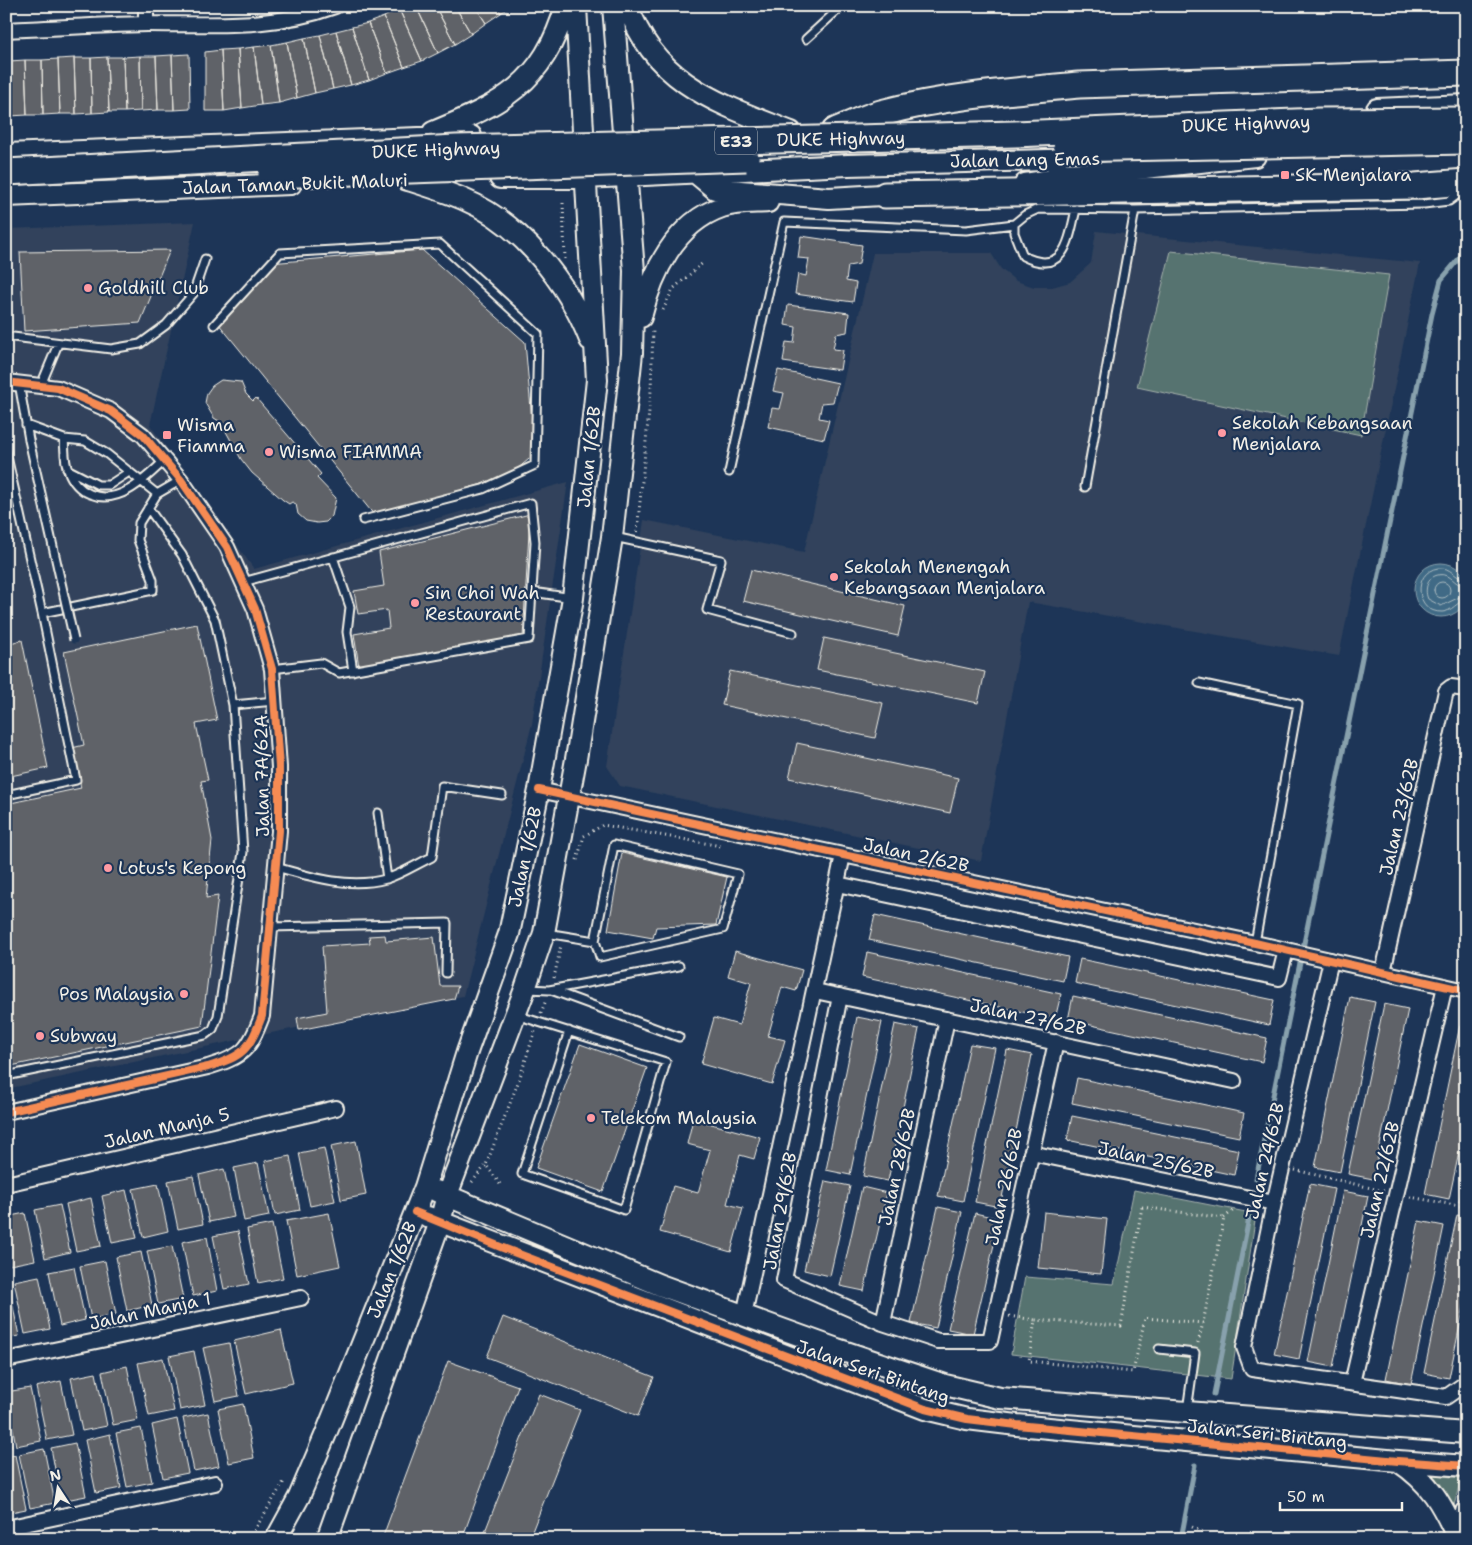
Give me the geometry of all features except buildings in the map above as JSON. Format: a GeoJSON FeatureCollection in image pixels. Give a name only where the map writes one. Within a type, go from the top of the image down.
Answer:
{"type":"FeatureCollection","features":[{"type":"Feature","properties":{"kind":"highway"},"geometry":{"type":"LineString","coordinates":[[834,131],[880,113],[940,101],[1079,85],[1466,73]]}},
{"type":"Feature","properties":{"kind":"highway","name":"DUKE Highway"},"geometry":{"type":"LineString","coordinates":[[6,172],[456,148],[1016,134],[1320,121],[1466,120]]}},
{"type":"Feature","properties":{"kind":"highway","name":"DUKE Highway"},"geometry":{"type":"LineString","coordinates":[[6,187],[413,169],[973,151],[1466,141]]}},
{"type":"Feature","properties":{"kind":"highway"},"geometry":{"type":"LineString","coordinates":[[885,196],[1416,186],[1466,182]]}},
{"type":"Feature","properties":{"kind":"main road"},"geometry":{"type":"LineString","coordinates":[[424,136],[480,112],[505,97],[528,77],[546,57],[557,35],[566,6]]}},
{"type":"Feature","properties":{"kind":"main road","name":"Jalan 1/62B"},"geometry":{"type":"LineString","coordinates":[[276,1539],[299,1497],[322,1444],[425,1187],[467,1052],[509,934],[539,790],[573,598],[597,361],[584,178],[576,6]]}},
{"type":"Feature","properties":{"kind":"main road","name":"Jalan 1/62B"},"geometry":{"type":"LineString","coordinates":[[327,1539],[440,1222],[447,1195],[525,989],[553,934],[569,797],[612,537],[632,353],[634,271],[613,6]]}},
{"type":"Feature","properties":{"kind":"main road"},"geometry":{"type":"LineString","coordinates":[[628,6],[652,51],[683,83],[722,105],[791,132]]}},
{"type":"Feature","properties":{"kind":"main road","name":"Jalan Lang Emas"},"geometry":{"type":"LineString","coordinates":[[791,132],[1466,106]]}},
{"type":"Feature","properties":{"kind":"main road"},"geometry":{"type":"LineString","coordinates":[[6,154],[424,136],[791,132]]}},
{"type":"Feature","properties":{"kind":"main road","name":"Jalan Lang Emas"},"geometry":{"type":"LineString","coordinates":[[584,178],[974,161],[1466,151]]}},
{"type":"Feature","properties":{"kind":"main road"},"geometry":{"type":"LineString","coordinates":[[632,353],[647,294],[656,270],[667,253],[694,223],[723,206],[1022,185],[1090,174],[1256,156]]}},
{"type":"Feature","properties":{"kind":"main road"},"geometry":{"type":"LineString","coordinates":[[697,174],[715,189],[829,198]]}},
{"type":"Feature","properties":{"kind":"main road","name":"Jalan Taman Bukit Maluri"},"geometry":{"type":"LineString","coordinates":[[6,196],[405,179],[584,178]]}},
{"type":"Feature","properties":{"kind":"main road"},"geometry":{"type":"LineString","coordinates":[[405,179],[464,199],[512,229],[555,275],[568,292],[585,326],[597,361]]}},
{"type":"Feature","properties":{"kind":"main road","name":"Jalan Seri Bintang"},"geometry":{"type":"LineString","coordinates":[[425,1187],[660,1285],[926,1379],[1000,1398],[1187,1412],[1465,1424]]}},
{"type":"Feature","properties":{"kind":"main road","name":"Jalan Seri Bintang"},"geometry":{"type":"LineString","coordinates":[[415,1212],[924,1409],[975,1420],[1398,1462],[1466,1466]]}},
{"type":"Feature","properties":{"kind":"main road"},"geometry":{"type":"LineString","coordinates":[[1398,1462],[1420,1476],[1449,1518],[1459,1539]]}},
{"type":"Feature","properties":{"kind":"main road"},"geometry":{"type":"LineString","coordinates":[[1459,1539],[1466,1512]]}},
{"type":"Feature","properties":{"kind":"street"},"geometry":{"type":"LineString","coordinates":[[146,6],[146,24]]}},
{"type":"Feature","properties":{"kind":"street"},"geometry":{"type":"LineString","coordinates":[[6,30],[146,24],[232,26],[283,20],[334,6]]}},
{"type":"Feature","properties":{"kind":"street","name":"Jalan 7A/62A"},"geometry":{"type":"LineString","coordinates":[[6,1112],[208,1067],[231,1060],[252,1043],[262,1016],[276,867],[279,813],[276,700],[272,669],[256,609],[227,547],[181,480],[143,435],[111,411],[58,388],[12,383]]}},
{"type":"Feature","properties":{"kind":"street","name":"Jalan 23/62B"},"geometry":{"type":"LineString","coordinates":[[1384,972],[1446,691],[1451,687],[1466,689]]}},
{"type":"Feature","properties":{"kind":"street","name":"Jalan 2/62B"},"geometry":{"type":"LineString","coordinates":[[539,790],[1256,943],[1466,991]]}},
{"type":"Feature","properties":{"kind":"street","name":"Jalan 29/62B"},"geometry":{"type":"LineString","coordinates":[[744,1315],[843,855]]}},
{"type":"Feature","properties":{"kind":"street"},"geometry":{"type":"LineString","coordinates":[[837,884],[1279,978],[1286,950]]}},
{"type":"Feature","properties":{"kind":"street","name":"Jalan 24/62B"},"geometry":{"type":"LineString","coordinates":[[1331,960],[1282,1167],[1244,1347],[1252,1369],[1352,1383]]}},
{"type":"Feature","properties":{"kind":"street","name":"Jalan 22/62B"},"geometry":{"type":"LineString","coordinates":[[1352,1383],[1445,986]]}},
{"type":"Feature","properties":{"kind":"street","name":"Jalan 27/62B"},"geometry":{"type":"LineString","coordinates":[[815,991],[1234,1081]]}},
{"type":"Feature","properties":{"kind":"street","name":"Jalan 29/62B"},"geometry":{"type":"LineString","coordinates":[[840,996],[784,1280],[883,1323],[938,1341],[990,1340]]}},
{"type":"Feature","properties":{"kind":"street","name":"Jalan 28/62B"},"geometry":{"type":"LineString","coordinates":[[883,1323],[947,1019]]}},
{"type":"Feature","properties":{"kind":"street","name":"Jalan 26/62B"},"geometry":{"type":"LineString","coordinates":[[990,1340],[1056,1042]]}},
{"type":"Feature","properties":{"kind":"street","name":"Jalan Manja 5"},"geometry":{"type":"LineString","coordinates":[[6,1184],[336,1108]]}},
{"type":"Feature","properties":{"kind":"street","name":"Jalan 25/62B"},"geometry":{"type":"LineString","coordinates":[[1031,1153],[1274,1203]]}},
{"type":"Feature","properties":{"kind":"street","name":"Jalan Manja 1"},"geometry":{"type":"LineString","coordinates":[[6,1360],[301,1298]]}},
{"type":"Feature","properties":{"kind":"street"},"geometry":{"type":"LineString","coordinates":[[1352,1383],[1446,1397],[1466,1383]]}},
{"type":"Feature","properties":{"kind":"street"},"geometry":{"type":"LineString","coordinates":[[6,1528],[215,1483]]}},
{"type":"Feature","properties":{"kind":"lane"},"geometry":{"type":"LineString","coordinates":[[806,39],[842,6]]}},
{"type":"Feature","properties":{"kind":"lane"},"geometry":{"type":"LineString","coordinates":[[1461,6],[1466,7]]}},
{"type":"Feature","properties":{"kind":"lane"},"geometry":{"type":"LineString","coordinates":[[730,472],[784,222],[966,230],[1014,224],[1025,215],[1038,209],[1135,210],[1424,204],[1449,201],[1466,189]]}},
{"type":"Feature","properties":{"kind":"lane"},"geometry":{"type":"LineString","coordinates":[[1014,224],[1014,233],[1023,256],[1037,263],[1051,261],[1061,255],[1069,240],[1076,209]]}},
{"type":"Feature","properties":{"kind":"lane"},"geometry":{"type":"LineString","coordinates":[[1085,487],[1135,210]]}},
{"type":"Feature","properties":{"kind":"lane"},"geometry":{"type":"LineString","coordinates":[[214,325],[280,253],[440,244],[538,334],[535,465],[483,489],[363,520]]}},
{"type":"Feature","properties":{"kind":"lane"},"geometry":{"type":"LineString","coordinates":[[13,337],[111,349],[140,344],[166,325],[193,294],[205,260]]}},
{"type":"Feature","properties":{"kind":"lane"},"geometry":{"type":"LineString","coordinates":[[41,385],[58,344]]}},
{"type":"Feature","properties":{"kind":"lane"},"geometry":{"type":"LineString","coordinates":[[12,383],[26,425],[74,640]]}},
{"type":"Feature","properties":{"kind":"lane"},"geometry":{"type":"LineString","coordinates":[[26,425],[64,439],[86,441],[107,454],[157,494]]}},
{"type":"Feature","properties":{"kind":"lane"},"geometry":{"type":"LineString","coordinates":[[64,439],[67,469],[79,490],[98,498],[118,496],[142,482],[165,460]]}},
{"type":"Feature","properties":{"kind":"lane"},"geometry":{"type":"LineString","coordinates":[[6,452],[42,613],[76,780],[6,795]]}},
{"type":"Feature","properties":{"kind":"lane"},"geometry":{"type":"LineString","coordinates":[[67,469],[98,484],[109,485],[129,472]]}},
{"type":"Feature","properties":{"kind":"lane"},"geometry":{"type":"LineString","coordinates":[[42,613],[153,590],[153,580],[138,540],[139,523],[157,494],[181,480]]}},
{"type":"Feature","properties":{"kind":"lane"},"geometry":{"type":"LineString","coordinates":[[243,582],[531,503],[535,542],[529,640],[339,673],[320,663],[272,669]]}},
{"type":"Feature","properties":{"kind":"lane"},"geometry":{"type":"LineString","coordinates":[[6,1076],[205,1034],[213,1029],[218,1016],[243,852],[233,704],[215,620],[182,555],[148,508]]}},
{"type":"Feature","properties":{"kind":"lane"},"geometry":{"type":"LineString","coordinates":[[612,537],[721,560],[707,610],[793,633]]}},
{"type":"Feature","properties":{"kind":"lane"},"geometry":{"type":"LineString","coordinates":[[333,557],[350,608],[347,632],[353,671]]}},
{"type":"Feature","properties":{"kind":"lane"},"geometry":{"type":"LineString","coordinates":[[532,592],[573,598]]}},
{"type":"Feature","properties":{"kind":"lane"},"geometry":{"type":"LineString","coordinates":[[1198,683],[1298,704],[1256,943]]}},
{"type":"Feature","properties":{"kind":"lane"},"geometry":{"type":"LineString","coordinates":[[233,704],[276,700]]}},
{"type":"Feature","properties":{"kind":"lane"},"geometry":{"type":"LineString","coordinates":[[276,867],[310,877],[350,883],[387,878],[432,857],[442,786],[502,795]]}},
{"type":"Feature","properties":{"kind":"lane"},"geometry":{"type":"LineString","coordinates":[[378,813],[387,878]]}},
{"type":"Feature","properties":{"kind":"lane"},"geometry":{"type":"LineString","coordinates":[[614,844],[738,874],[723,930],[600,957],[595,941],[614,844]]}},
{"type":"Feature","properties":{"kind":"lane"},"geometry":{"type":"LineString","coordinates":[[270,927],[447,923],[446,973]]}},
{"type":"Feature","properties":{"kind":"lane"},"geometry":{"type":"LineString","coordinates":[[553,934],[595,941]]}},
{"type":"Feature","properties":{"kind":"lane"},"geometry":{"type":"LineString","coordinates":[[525,989],[549,990],[679,966]]}},
{"type":"Feature","properties":{"kind":"lane"},"geometry":{"type":"LineString","coordinates":[[549,990],[679,1037]]}},
{"type":"Feature","properties":{"kind":"lane"},"geometry":{"type":"LineString","coordinates":[[516,1015],[569,1030],[666,1062],[624,1210],[522,1174],[569,1030]]}},
{"type":"Feature","properties":{"kind":"lane"},"geometry":{"type":"LineString","coordinates":[[1159,1349],[1195,1353],[1187,1412]]}},
{"type":"Feature","properties":{"kind":"path"},"geometry":{"type":"LineString","coordinates":[[563,203],[565,262]]}},
{"type":"Feature","properties":{"kind":"path"},"geometry":{"type":"LineString","coordinates":[[661,313],[673,289],[704,262]]}},
{"type":"Feature","properties":{"kind":"path"},"geometry":{"type":"LineString","coordinates":[[636,542],[638,502],[650,391],[653,330],[657,321]]}},
{"type":"Feature","properties":{"kind":"path"},"geometry":{"type":"LineString","coordinates":[[574,869],[584,836],[603,825],[729,847]]}},
{"type":"Feature","properties":{"kind":"path"},"geometry":{"type":"LineString","coordinates":[[500,1184],[486,1165],[519,1080],[556,971],[553,934]]}},
{"type":"Feature","properties":{"kind":"path"},"geometry":{"type":"LineString","coordinates":[[1282,1167],[1396,1194],[1466,1207]]}},
{"type":"Feature","properties":{"kind":"path"},"geometry":{"type":"LineString","coordinates":[[1013,1316],[1036,1320],[1121,1326],[1142,1207],[1224,1218],[1195,1353]]}},
{"type":"Feature","properties":{"kind":"path"},"geometry":{"type":"LineString","coordinates":[[1036,1320],[1028,1361],[1132,1372],[1145,1318],[1203,1322]]}},
{"type":"Feature","properties":{"kind":"path"},"geometry":{"type":"LineString","coordinates":[[1462,1409],[1465,1424]]}},
{"type":"Feature","properties":{"kind":"path"},"geometry":{"type":"LineString","coordinates":[[1192,1527],[1203,1532]]}},
{"type":"Feature","properties":{"kind":"shaded area"},"geometry":{"type":"Polygon","coordinates":[[[195,222],[150,425],[254,569],[568,482],[532,724],[463,996],[281,1031],[6,1089],[6,229],[195,222]]]}},
{"type":"Feature","properties":{"kind":"shaded area"},"geometry":{"type":"Polygon","coordinates":[[[1096,231],[1420,263],[1339,656],[1028,602],[981,861],[620,786],[607,766],[644,520],[804,552],[873,253],[991,253],[1001,269],[1016,281],[1034,287],[1052,287],[1070,282],[1091,263],[1096,231]]]}},
{"type":"Feature","properties":{"kind":"green space"},"geometry":{"type":"Polygon","coordinates":[[[1171,251],[1389,275],[1361,435],[1137,387],[1171,251]]]}},
{"type":"Feature","properties":{"kind":"green space"},"geometry":{"type":"Polygon","coordinates":[[[1134,1190],[1256,1214],[1231,1379],[1011,1354],[1025,1277],[1114,1284],[1134,1190]]]}},
{"type":"Feature","properties":{"kind":"green space"},"geometry":{"type":"Polygon","coordinates":[[[1426,1474],[1461,1478],[1451,1518],[1426,1474]]]}},
{"type":"Feature","properties":{"kind":"water"},"geometry":{"type":"Polygon","coordinates":[[[1441,563],[1451,565],[1460,571],[1466,580],[1468,590],[1466,600],[1460,609],[1451,615],[1441,617],[1431,615],[1422,609],[1416,600],[1414,590],[1416,580],[1422,571],[1431,565],[1441,563]]]}},
{"type":"Feature","properties":{"kind":"waterway"},"geometry":{"type":"LineString","coordinates":[[1256,1179],[1432,314],[1441,280],[1466,250]]}},
{"type":"Feature","properties":{"kind":"waterway"},"geometry":{"type":"LineString","coordinates":[[1214,1394],[1249,1218]]}},
{"type":"Feature","properties":{"kind":"waterway"},"geometry":{"type":"LineString","coordinates":[[1181,1539],[1195,1465]]}},
{"type":"Feature","properties":{"kind":"cycle path"},"geometry":{"type":"LineString","coordinates":[[6,382],[58,388],[111,411],[143,435],[181,480],[227,547],[255,609],[272,669],[279,767],[279,831],[262,1016],[249,1044],[244,1050],[230,1059],[208,1067],[6,1112]]}},
{"type":"Feature","properties":{"kind":"cycle path"},"geometry":{"type":"LineString","coordinates":[[539,790],[1255,943],[1466,991]]}},
{"type":"Feature","properties":{"kind":"cycle path"},"geometry":{"type":"LineString","coordinates":[[415,1212],[503,1248],[925,1409],[967,1419],[1017,1425],[1466,1466]]}},
{"type":"Feature","properties":{"kind":"place","name":"SK Menjalara"},"geometry":{"type":"Point","coordinates":[1285,175]}},
{"type":"Feature","properties":{"kind":"place","name":"Goldhill Club"},"geometry":{"type":"Point","coordinates":[88,288]}},
{"type":"Feature","properties":{"kind":"place","name":"Sekolah Kebangsaan Menjalara"},"geometry":{"type":"Point","coordinates":[1222,433]}},
{"type":"Feature","properties":{"kind":"place","name":"Wisma Fiamma"},"geometry":{"type":"Point","coordinates":[167,435]}},
{"type":"Feature","properties":{"kind":"place","name":"Wisma FIAMMA"},"geometry":{"type":"Point","coordinates":[269,452]}},
{"type":"Feature","properties":{"kind":"place","name":"Sekolah Menengah Kebangsaan Menjalara"},"geometry":{"type":"Point","coordinates":[834,577]}},
{"type":"Feature","properties":{"kind":"place","name":"Sin Choi Wah Restaurant"},"geometry":{"type":"Point","coordinates":[415,603]}},
{"type":"Feature","properties":{"kind":"place","name":"Lotus's Kepong"},"geometry":{"type":"Point","coordinates":[108,868]}},
{"type":"Feature","properties":{"kind":"place","name":"Pos Malaysia"},"geometry":{"type":"Point","coordinates":[184,994]}},
{"type":"Feature","properties":{"kind":"place","name":"Subway"},"geometry":{"type":"Point","coordinates":[40,1036]}},
{"type":"Feature","properties":{"kind":"place","name":"Telekom Malaysia"},"geometry":{"type":"Point","coordinates":[591,1118]}}]}
